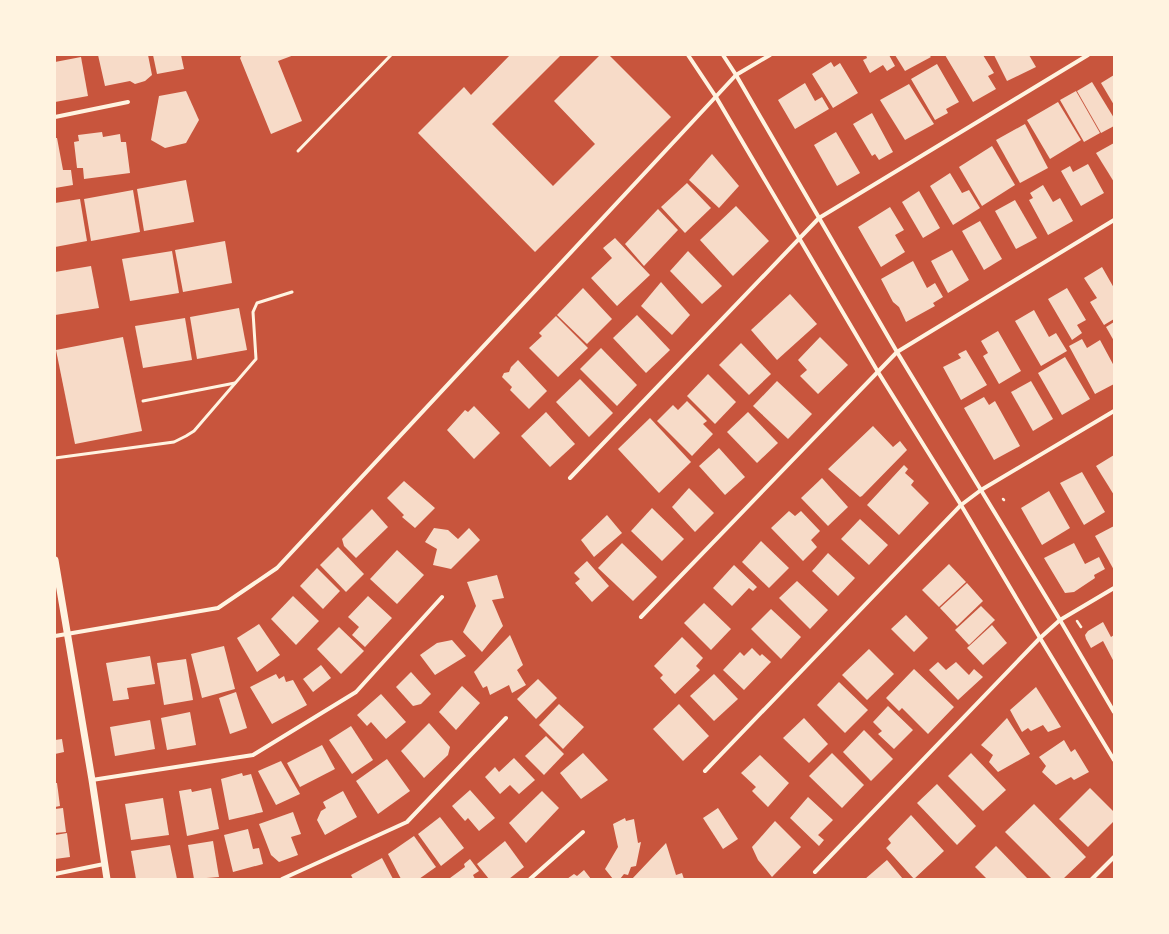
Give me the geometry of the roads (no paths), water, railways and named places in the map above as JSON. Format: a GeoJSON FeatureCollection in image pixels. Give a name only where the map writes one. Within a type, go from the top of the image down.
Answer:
{"type":"FeatureCollection","features":[{"type":"Feature","properties":{"kind":"street"},"geometry":{"type":"LineString","coordinates":[[688,55],[716,97],[878,372],[961,505],[1114,760]]}},
{"type":"Feature","properties":{"kind":"street"},"geometry":{"type":"LineString","coordinates":[[723,55],[897,352],[1060,620],[1114,712]]}},
{"type":"Feature","properties":{"kind":"street"},"geometry":{"type":"LineString","coordinates":[[55,636],[218,608],[277,568],[736,75],[770,55]]}},
{"type":"Feature","properties":{"kind":"street"},"geometry":{"type":"LineString","coordinates":[[570,478],[819,218],[1088,55]]}},
{"type":"Feature","properties":{"kind":"street"},"geometry":{"type":"LineString","coordinates":[[55,117],[128,102]]}},
{"type":"Feature","properties":{"kind":"street"},"geometry":{"type":"LineString","coordinates":[[641,617],[897,352],[1114,220]]}},
{"type":"Feature","properties":{"kind":"street"},"geometry":{"type":"LineString","coordinates":[[705,770],[961,505],[981,490],[1114,411]]}},
{"type":"Feature","properties":{"kind":"street"},"geometry":{"type":"LineString","coordinates":[[55,560],[107,879]]}},
{"type":"Feature","properties":{"kind":"street"},"geometry":{"type":"LineString","coordinates":[[815,872],[1040,638],[1060,620],[1114,588]]}},
{"type":"Feature","properties":{"kind":"street"},"geometry":{"type":"LineString","coordinates":[[92,780],[253,755],[356,692],[442,597]]}},
{"type":"Feature","properties":{"kind":"street"},"geometry":{"type":"LineString","coordinates":[[282,879],[407,822],[506,718]]}},
{"type":"Feature","properties":{"kind":"street"},"geometry":{"type":"LineString","coordinates":[[530,879],[583,832]]}},
{"type":"Feature","properties":{"kind":"street"},"geometry":{"type":"LineString","coordinates":[[1092,879],[1114,857]]}},
{"type":"Feature","properties":{"kind":"street"},"geometry":{"type":"LineString","coordinates":[[55,874],[104,864]]}},
{"type":"Feature","properties":{"kind":"lane"},"geometry":{"type":"LineString","coordinates":[[298,151],[391,55]]}},
{"type":"Feature","properties":{"kind":"lane"},"geometry":{"type":"LineString","coordinates":[[55,458],[174,442],[194,431],[256,359],[253,312],[257,303],[292,292]]}},
{"type":"Feature","properties":{"kind":"lane"},"geometry":{"type":"LineString","coordinates":[[143,401],[236,383]]}}]}
